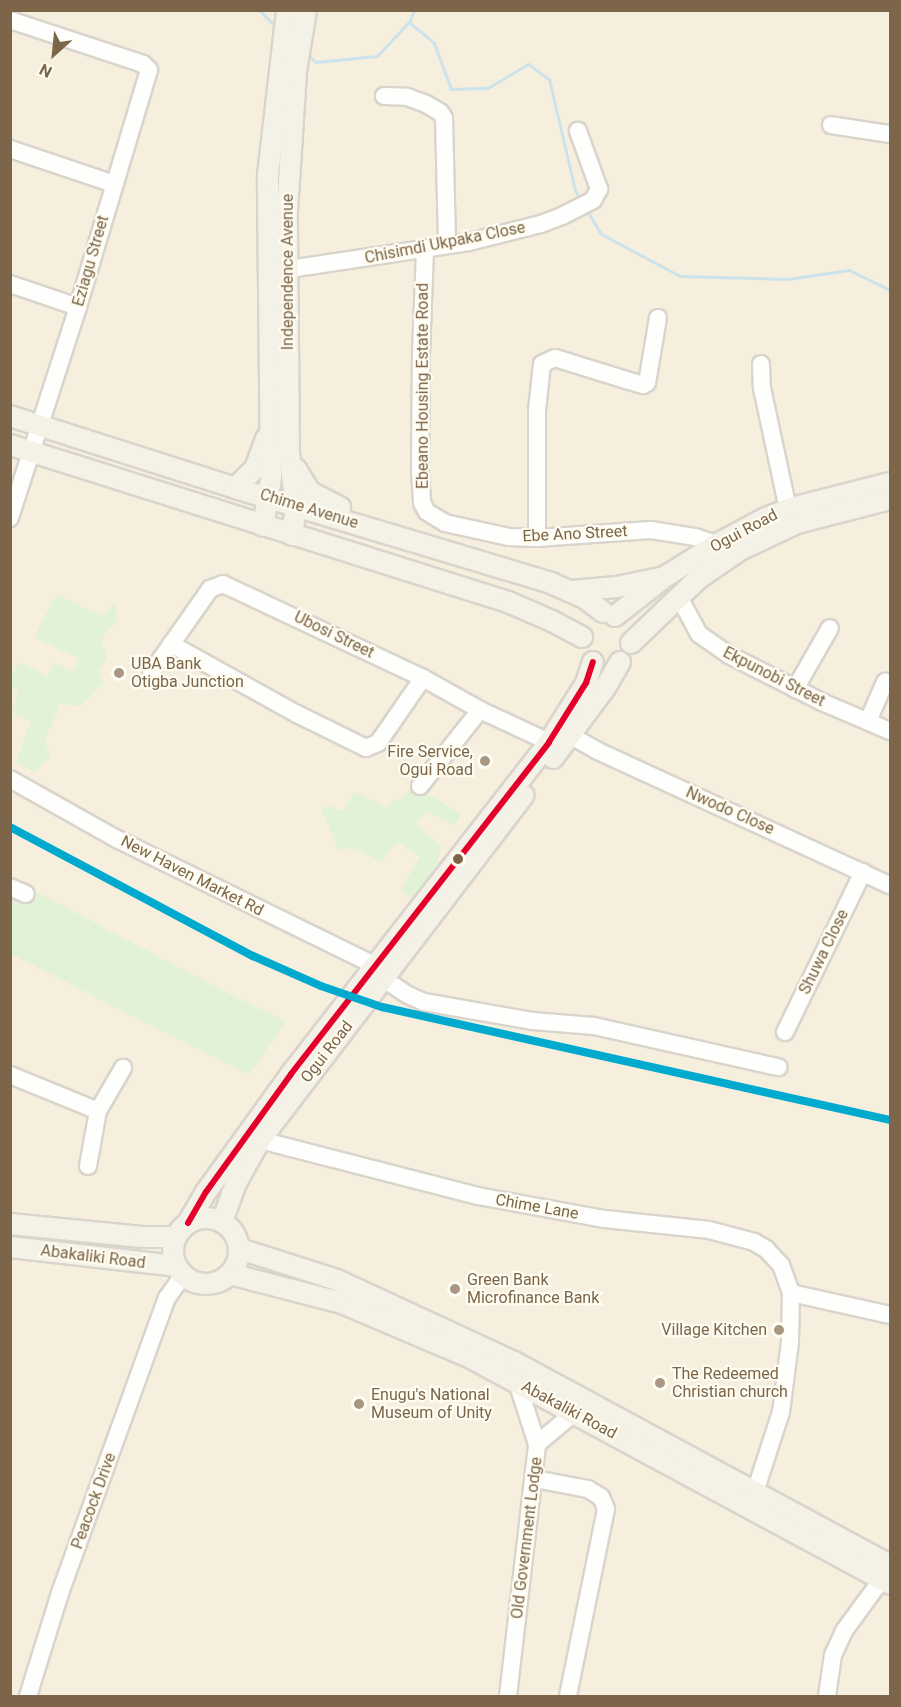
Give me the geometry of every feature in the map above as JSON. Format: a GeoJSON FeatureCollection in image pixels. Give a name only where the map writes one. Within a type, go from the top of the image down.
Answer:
{"type":"FeatureCollection","features":[{"type":"Feature","properties":{"kind":"main road","name":"Independence Avenue"},"geometry":{"type":"LineString","coordinates":[[263,526],[272,478],[268,175],[285,62],[302,32],[306,10]]}},
{"type":"Feature","properties":{"kind":"main road","name":"Independence Avenue"},"geometry":{"type":"LineString","coordinates":[[286,14],[285,62],[289,152],[289,453],[296,505],[292,535]]}},
{"type":"Feature","properties":{"kind":"main road","name":"Chime Avenue"},"geometry":{"type":"LineString","coordinates":[[10,416],[571,591],[609,614]]}},
{"type":"Feature","properties":{"kind":"main road"},"geometry":{"type":"LineString","coordinates":[[235,488],[255,470],[271,424]]}},
{"type":"Feature","properties":{"kind":"main road","name":"Chime Avenue"},"geometry":{"type":"LineString","coordinates":[[10,445],[508,602],[582,637]]}},
{"type":"Feature","properties":{"kind":"main road"},"geometry":{"type":"LineString","coordinates":[[289,453],[302,483],[313,495],[380,523],[407,538]]}},
{"type":"Feature","properties":{"kind":"main road","name":"Ogui Road"},"geometry":{"type":"LineString","coordinates":[[631,643],[699,578],[750,545],[891,483]]}},
{"type":"Feature","properties":{"kind":"main road","name":"Ogui Road"},"geometry":{"type":"LineString","coordinates":[[609,614],[717,544],[788,509],[848,501],[891,500]]}},
{"type":"Feature","properties":{"kind":"main road"},"geometry":{"type":"LineString","coordinates":[[571,591],[617,587],[666,576]]}},
{"type":"Feature","properties":{"kind":"main road"},"geometry":{"type":"LineString","coordinates":[[609,614],[628,628],[631,643],[620,662],[593,662],[585,651],[582,637],[586,624],[594,616],[609,614]]}},
{"type":"Feature","properties":{"kind":"main road","name":"Ogui Road"},"geometry":{"type":"LineString","coordinates":[[559,736],[586,683],[593,662]]}},
{"type":"Feature","properties":{"kind":"main road","name":"Ogui Road"},"geometry":{"type":"LineString","coordinates":[[222,1222],[236,1183],[260,1140],[344,1019],[559,736],[605,688],[620,662]]}},
{"type":"Feature","properties":{"kind":"main road","name":"Ogui Road"},"geometry":{"type":"LineString","coordinates":[[182,1230],[206,1192],[291,1074],[344,1019]]}},
{"type":"Feature","properties":{"kind":"main road"},"geometry":{"type":"LineString","coordinates":[[209,1218],[222,1222],[234,1233],[240,1249],[236,1267],[230,1274],[208,1284],[193,1282],[180,1271],[172,1247],[182,1230],[209,1218]]}},
{"type":"Feature","properties":{"kind":"main road","name":"Abakaliki Road"},"geometry":{"type":"LineString","coordinates":[[10,1224],[142,1237],[182,1230]]}},
{"type":"Feature","properties":{"kind":"main road","name":"Abakaliki Road"},"geometry":{"type":"LineString","coordinates":[[10,1247],[180,1271]]}},
{"type":"Feature","properties":{"kind":"main road","name":"Abakaliki Road"},"geometry":{"type":"LineString","coordinates":[[240,1249],[337,1280],[375,1306],[521,1374],[888,1576]]}},
{"type":"Feature","properties":{"kind":"main road","name":"Abakaliki Road"},"geometry":{"type":"LineString","coordinates":[[230,1274],[311,1294],[375,1306]]}},
{"type":"Feature","properties":{"kind":"main road","name":"Abakaliki Road"},"geometry":{"type":"LineString","coordinates":[[579,1406],[755,1492],[888,1576]]}},
{"type":"Feature","properties":{"kind":"street","name":"Eziagu Street"},"geometry":{"type":"LineString","coordinates":[[10,20],[143,64],[149,70],[78,307],[10,518]]}},
{"type":"Feature","properties":{"kind":"street"},"geometry":{"type":"LineString","coordinates":[[384,96],[417,101],[440,112],[444,118],[447,245]]}},
{"type":"Feature","properties":{"kind":"street"},"geometry":{"type":"LineString","coordinates":[[831,125],[889,130]]}},
{"type":"Feature","properties":{"kind":"street","name":"Chisimdi Ukpaka Close"},"geometry":{"type":"LineString","coordinates":[[289,269],[425,250],[542,224],[584,205],[599,189],[578,131]]}},
{"type":"Feature","properties":{"kind":"street"},"geometry":{"type":"LineString","coordinates":[[10,149],[114,184]]}},
{"type":"Feature","properties":{"kind":"street","name":"Ebeano Housing Estate Road"},"geometry":{"type":"LineString","coordinates":[[425,250],[420,472],[422,503],[433,518]]}},
{"type":"Feature","properties":{"kind":"street"},"geometry":{"type":"LineString","coordinates":[[10,284],[78,307]]}},
{"type":"Feature","properties":{"kind":"street"},"geometry":{"type":"LineString","coordinates":[[537,538],[537,410],[542,364],[555,358],[643,385],[647,383],[658,318]]}},
{"type":"Feature","properties":{"kind":"street"},"geometry":{"type":"LineString","coordinates":[[761,364],[762,388],[788,509]]}},
{"type":"Feature","properties":{"kind":"street","name":"Ebe Ano Street"},"geometry":{"type":"LineString","coordinates":[[433,518],[480,532],[537,538],[651,530],[695,537],[717,544]]}},
{"type":"Feature","properties":{"kind":"street","name":"Ubosi Street"},"geometry":{"type":"LineString","coordinates":[[151,673],[210,589],[223,584],[423,678],[480,710],[559,736]]}},
{"type":"Feature","properties":{"kind":"street","name":"Ekpunobi Street"},"geometry":{"type":"LineString","coordinates":[[679,597],[692,623],[711,644],[795,689],[891,731]]}},
{"type":"Feature","properties":{"kind":"street"},"geometry":{"type":"LineString","coordinates":[[795,689],[830,628]]}},
{"type":"Feature","properties":{"kind":"street"},"geometry":{"type":"LineString","coordinates":[[171,644],[244,686],[366,748],[378,743],[423,678]]}},
{"type":"Feature","properties":{"kind":"street"},"geometry":{"type":"LineString","coordinates":[[868,721],[885,682]]}},
{"type":"Feature","properties":{"kind":"street"},"geometry":{"type":"LineString","coordinates":[[420,786],[480,710]]}},
{"type":"Feature","properties":{"kind":"street","name":"Nwodo Close"},"geometry":{"type":"LineString","coordinates":[[559,736],[891,885]]}},
{"type":"Feature","properties":{"kind":"street","name":"New Haven Market Rd"},"geometry":{"type":"LineString","coordinates":[[10,779],[117,839],[380,973],[408,996],[461,1010],[480,1010],[552,1024],[594,1026],[778,1067]]}},
{"type":"Feature","properties":{"kind":"street","name":"Shuwa Close"},"geometry":{"type":"LineString","coordinates":[[785,1032],[863,872]]}},
{"type":"Feature","properties":{"kind":"street"},"geometry":{"type":"LineString","coordinates":[[88,1166],[98,1111],[123,1068]]}},
{"type":"Feature","properties":{"kind":"street"},"geometry":{"type":"LineString","coordinates":[[10,1075],[98,1111]]}},
{"type":"Feature","properties":{"kind":"street","name":"Chime Lane"},"geometry":{"type":"LineString","coordinates":[[260,1140],[478,1196],[605,1219],[709,1230],[754,1242],[775,1257],[781,1265],[791,1293],[785,1389],[755,1492]]}},
{"type":"Feature","properties":{"kind":"street","name":"Peacock Drive"},"geometry":{"type":"LineString","coordinates":[[28,1696],[60,1593],[170,1290],[180,1271]]}},
{"type":"Feature","properties":{"kind":"street"},"geometry":{"type":"LineString","coordinates":[[791,1293],[891,1315]]}},
{"type":"Feature","properties":{"kind":"street","name":"Old Government Lodge"},"geometry":{"type":"LineString","coordinates":[[508,1696],[535,1479],[537,1444],[521,1374]]}},
{"type":"Feature","properties":{"kind":"street"},"geometry":{"type":"LineString","coordinates":[[537,1444],[579,1406]]}},
{"type":"Feature","properties":{"kind":"street"},"geometry":{"type":"LineString","coordinates":[[535,1479],[588,1489],[601,1497],[606,1509],[568,1695]]}},
{"type":"Feature","properties":{"kind":"street"},"geometry":{"type":"LineString","coordinates":[[826,1696],[833,1655],[844,1631],[888,1576]]}},
{"type":"Feature","properties":{"kind":"shaded area"},"geometry":{"type":"Polygon","coordinates":[[[11,11],[890,11],[890,1696],[11,1696],[11,11]]]}},
{"type":"Feature","properties":{"kind":"green space"},"geometry":{"type":"Polygon","coordinates":[[[56,595],[104,616],[115,601],[117,619],[101,640],[107,658],[98,670],[104,683],[81,706],[60,704],[45,741],[50,757],[35,772],[16,762],[31,721],[11,712],[19,692],[11,688],[11,675],[20,662],[48,676],[54,663],[73,671],[79,659],[34,637],[56,595]]]}},
{"type":"Feature","properties":{"kind":"green space"},"geometry":{"type":"Polygon","coordinates":[[[416,787],[461,814],[455,825],[425,812],[416,824],[441,847],[437,864],[413,899],[401,891],[420,856],[397,842],[381,862],[354,848],[339,850],[321,808],[330,806],[342,811],[355,792],[386,807],[416,787]]]}},
{"type":"Feature","properties":{"kind":"green space"},"geometry":{"type":"Polygon","coordinates":[[[10,878],[233,996],[286,1021],[249,1075],[11,954],[10,878]]]}},
{"type":"Feature","properties":{"kind":"waterway"},"geometry":{"type":"LineString","coordinates":[[259,10],[277,28]]}},
{"type":"Feature","properties":{"kind":"waterway"},"geometry":{"type":"LineString","coordinates":[[307,54],[316,62],[377,56],[409,22],[414,10]]}},
{"type":"Feature","properties":{"kind":"waterway"},"geometry":{"type":"LineString","coordinates":[[409,22],[434,43],[451,89],[488,88],[528,64],[549,79],[575,190],[581,201]]}},
{"type":"Feature","properties":{"kind":"waterway"},"geometry":{"type":"LineString","coordinates":[[586,209],[601,234],[680,276],[787,279],[849,270],[890,290]]}},
{"type":"Feature","properties":{"kind":"transit line"},"geometry":{"type":"LineString","coordinates":[[188,1223],[206,1192],[291,1074],[549,742],[586,683],[593,662]]}},
{"type":"Feature","properties":{"kind":"transit line"},"geometry":{"type":"LineString","coordinates":[[10,827],[253,956],[321,986],[382,1007],[890,1120]]}},
{"type":"Feature","properties":{"kind":"place","name":"UBA Bank Otigba Junction"},"geometry":{"type":"Point","coordinates":[119,673]}},
{"type":"Feature","properties":{"kind":"place","name":"Fire Service, Ogui Road"},"geometry":{"type":"Point","coordinates":[485,761]}},
{"type":"Feature","properties":{"kind":"place","name":"Green Bank Microfinance Bank"},"geometry":{"type":"Point","coordinates":[455,1289]}},
{"type":"Feature","properties":{"kind":"place","name":"Village Kitchen"},"geometry":{"type":"Point","coordinates":[779,1330]}},
{"type":"Feature","properties":{"kind":"place","name":"The Redeemed Christian church"},"geometry":{"type":"Point","coordinates":[660,1383]}},
{"type":"Feature","properties":{"kind":"place","name":"Enugu's National Museum of Unity"},"geometry":{"type":"Point","coordinates":[359,1404]}}]}
